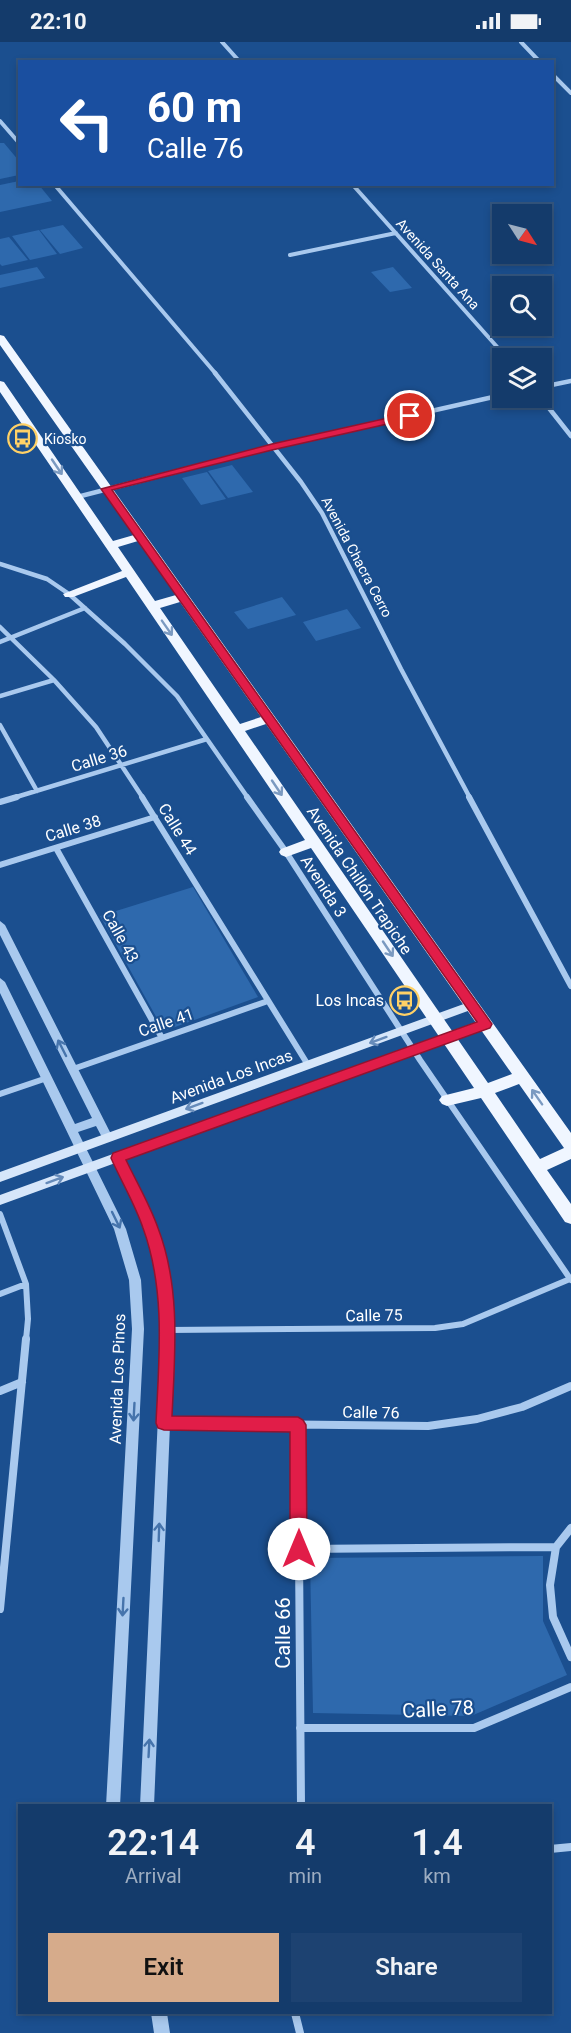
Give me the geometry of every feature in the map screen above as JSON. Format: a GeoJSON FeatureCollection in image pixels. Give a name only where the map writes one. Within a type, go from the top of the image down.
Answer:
{"type":"FeatureCollection","features":[{"type":"Feature","properties":{"kind":"main road","name":"Avenida Chillón Trapiche"},"geometry":{"type":"LineString","coordinates":[[0,338],[15,386],[77,497],[571,1216]]}},
{"type":"Feature","properties":{"kind":"main road","name":"Avenida Chillón Trapiche"},"geometry":{"type":"LineString","coordinates":[[15,386],[106,489],[571,1145]]}},
{"type":"Feature","properties":{"kind":"main road"},"geometry":{"type":"LineString","coordinates":[[111,546],[141,537]]}},
{"type":"Feature","properties":{"kind":"main road"},"geometry":{"type":"LineString","coordinates":[[69,594],[129,572]]}},
{"type":"Feature","properties":{"kind":"main road"},"geometry":{"type":"LineString","coordinates":[[152,606],[184,597]]}},
{"type":"Feature","properties":{"kind":"main road"},"geometry":{"type":"LineString","coordinates":[[237,729],[269,719]]}},
{"type":"Feature","properties":{"kind":"main road"},"geometry":{"type":"LineString","coordinates":[[286,852],[314,842]]}},
{"type":"Feature","properties":{"kind":"main road","name":"Avenida Los Incas"},"geometry":{"type":"LineString","coordinates":[[0,1176],[472,1005]]}},
{"type":"Feature","properties":{"kind":"main road"},"geometry":{"type":"LineString","coordinates":[[0,1200],[485,1024]]}},
{"type":"Feature","properties":{"kind":"main road"},"geometry":{"type":"LineString","coordinates":[[447,1100],[485,1091],[522,1076]]}},
{"type":"Feature","properties":{"kind":"main road"},"geometry":{"type":"LineString","coordinates":[[537,1167],[571,1152]]}},
{"type":"Feature","properties":{"kind":"street"},"geometry":{"type":"LineString","coordinates":[[222,42],[238,60]]}},
{"type":"Feature","properties":{"kind":"street"},"geometry":{"type":"LineString","coordinates":[[520,42],[538,60]]}},
{"type":"Feature","properties":{"kind":"street"},"geometry":{"type":"LineString","coordinates":[[554,76],[571,93]]}},
{"type":"Feature","properties":{"kind":"street"},"geometry":{"type":"LineString","coordinates":[[0,121],[18,142]]}},
{"type":"Feature","properties":{"kind":"street","name":"Avenida Chacra Cerro"},"geometry":{"type":"LineString","coordinates":[[56,186],[242,405],[322,513],[401,669],[571,986]]}},
{"type":"Feature","properties":{"kind":"street","name":"Avenida Santa Ana"},"geometry":{"type":"LineString","coordinates":[[354,186],[498,348]]}},
{"type":"Feature","properties":{"kind":"street"},"geometry":{"type":"LineString","coordinates":[[290,255],[396,233]]}},
{"type":"Feature","properties":{"kind":"street"},"geometry":{"type":"LineString","coordinates":[[552,385],[571,381]]}},
{"type":"Feature","properties":{"kind":"street"},"geometry":{"type":"LineString","coordinates":[[77,497],[272,447],[492,397]]}},
{"type":"Feature","properties":{"kind":"street"},"geometry":{"type":"LineString","coordinates":[[549,408],[571,436]]}},
{"type":"Feature","properties":{"kind":"street","name":"Avenida 3"},"geometry":{"type":"LineString","coordinates":[[0,564],[47,579],[69,594],[125,644],[177,696],[286,852],[447,1100],[571,1279]]}},
{"type":"Feature","properties":{"kind":"street"},"geometry":{"type":"LineString","coordinates":[[0,642],[85,608]]}},
{"type":"Feature","properties":{"kind":"street","name":"Calle 44"},"geometry":{"type":"LineString","coordinates":[[0,627],[54,680],[96,727],[122,765],[308,1065]]}},
{"type":"Feature","properties":{"kind":"street"},"geometry":{"type":"LineString","coordinates":[[0,696],[54,680]]}},
{"type":"Feature","properties":{"kind":"street"},"geometry":{"type":"LineString","coordinates":[[0,725],[37,791]]}},
{"type":"Feature","properties":{"kind":"street","name":"Calle 36"},"geometry":{"type":"LineString","coordinates":[[0,802],[207,740]]}},
{"type":"Feature","properties":{"kind":"street","name":"Calle 38"},"geometry":{"type":"LineString","coordinates":[[0,865],[155,818]]}},
{"type":"Feature","properties":{"kind":"street","name":"Calle 43"},"geometry":{"type":"LineString","coordinates":[[56,848],[162,1038]]}},
{"type":"Feature","properties":{"kind":"street"},"geometry":{"type":"LineString","coordinates":[[0,925],[108,1138]]}},
{"type":"Feature","properties":{"kind":"street","name":"Avenida Los Pinos"},"geometry":{"type":"LineString","coordinates":[[0,982],[120,1229],[135,1280],[138,1329],[113,1804]]}},
{"type":"Feature","properties":{"kind":"street","name":"Calle 41"},"geometry":{"type":"LineString","coordinates":[[73,1069],[268,1001]]}},
{"type":"Feature","properties":{"kind":"street"},"geometry":{"type":"LineString","coordinates":[[0,1094],[47,1078]]}},
{"type":"Feature","properties":{"kind":"street"},"geometry":{"type":"LineString","coordinates":[[72,1130],[99,1120]]}},
{"type":"Feature","properties":{"kind":"street"},"geometry":{"type":"LineString","coordinates":[[118,1158],[151,1228],[159,1254],[165,1282],[168,1330],[147,1804]]}},
{"type":"Feature","properties":{"kind":"street"},"geometry":{"type":"LineString","coordinates":[[0,1214],[26,1284],[28,1319],[0,1609]]}},
{"type":"Feature","properties":{"kind":"street","name":"Calle 75"},"geometry":{"type":"LineString","coordinates":[[168,1330],[435,1328],[463,1324],[571,1279]]}},
{"type":"Feature","properties":{"kind":"street"},"geometry":{"type":"LineString","coordinates":[[0,1294],[26,1284]]}},
{"type":"Feature","properties":{"kind":"street"},"geometry":{"type":"LineString","coordinates":[[0,1391],[22,1382]]}},
{"type":"Feature","properties":{"kind":"street","name":"Calle 76"},"geometry":{"type":"LineString","coordinates":[[164,1423],[428,1426],[477,1419],[522,1407],[571,1386]]}},
{"type":"Feature","properties":{"kind":"street","name":"Calle 66"},"geometry":{"type":"LineString","coordinates":[[298,1425],[301,1804]]}},
{"type":"Feature","properties":{"kind":"street"},"geometry":{"type":"LineString","coordinates":[[571,1528],[556,1546],[550,1585],[553,1617],[571,1657]]}},
{"type":"Feature","properties":{"kind":"street"},"geometry":{"type":"LineString","coordinates":[[299,1549],[556,1546]]}},
{"type":"Feature","properties":{"kind":"street","name":"Calle 78"},"geometry":{"type":"LineString","coordinates":[[300,1728],[474,1728],[571,1688]]}},
{"type":"Feature","properties":{"kind":"street"},"geometry":{"type":"LineString","coordinates":[[552,1849],[571,1847]]}},
{"type":"Feature","properties":{"kind":"street"},"geometry":{"type":"LineString","coordinates":[[159,2014],[162,2033]]}},
{"type":"Feature","properties":{"kind":"street"},"geometry":{"type":"LineString","coordinates":[[295,2014],[300,2033]]}},
{"type":"Feature","properties":{"kind":"shaded area"},"geometry":{"type":"Polygon","coordinates":[[[0,143],[4,143],[18,160],[18,175],[0,179],[0,143]]]}},
{"type":"Feature","properties":{"kind":"shaded area"},"geometry":{"type":"Polygon","coordinates":[[[18,181],[18,186],[40,186],[52,201],[0,212],[0,185],[18,181]]]}},
{"type":"Feature","properties":{"kind":"shaded area"},"geometry":{"type":"Polygon","coordinates":[[[63,225],[83,248],[60,254],[40,230],[63,225]]]}},
{"type":"Feature","properties":{"kind":"shaded area"},"geometry":{"type":"Polygon","coordinates":[[[39,230],[57,254],[30,260],[12,236],[39,230]]]}},
{"type":"Feature","properties":{"kind":"shaded area"},"geometry":{"type":"Polygon","coordinates":[[[9,237],[28,260],[2,266],[0,264],[0,239],[9,237]]]}},
{"type":"Feature","properties":{"kind":"shaded area"},"geometry":{"type":"Polygon","coordinates":[[[37,267],[45,278],[0,288],[0,275],[37,267]]]}},
{"type":"Feature","properties":{"kind":"shaded area"},"geometry":{"type":"Polygon","coordinates":[[[393,267],[412,288],[390,292],[371,272],[393,267]]]}},
{"type":"Feature","properties":{"kind":"shaded area"},"geometry":{"type":"Polygon","coordinates":[[[232,465],[253,492],[228,498],[208,471],[232,465]]]}},
{"type":"Feature","properties":{"kind":"shaded area"},"geometry":{"type":"Polygon","coordinates":[[[207,472],[226,499],[201,505],[182,478],[207,472]]]}},
{"type":"Feature","properties":{"kind":"shaded area"},"geometry":{"type":"Polygon","coordinates":[[[282,597],[296,615],[248,629],[234,612],[282,597]]]}},
{"type":"Feature","properties":{"kind":"shaded area"},"geometry":{"type":"Polygon","coordinates":[[[347,609],[361,628],[316,641],[303,622],[347,609]]]}},
{"type":"Feature","properties":{"kind":"shaded area"},"geometry":{"type":"Polygon","coordinates":[[[193,887],[258,997],[164,1031],[100,916],[193,887]]]}},
{"type":"Feature","properties":{"kind":"shaded area"},"geometry":{"type":"Polygon","coordinates":[[[543,1556],[543,1621],[567,1675],[471,1716],[313,1713],[310,1558],[543,1556]]]}},
{"type":"Feature","properties":{"kind":"place","name":"Kiosko"},"geometry":{"type":"Point","coordinates":[23,439]}},
{"type":"Feature","properties":{"kind":"place","name":"Los Incas"},"geometry":{"type":"Point","coordinates":[405,1000]}},
{"type":"Feature","properties":{"kind":"route"},"geometry":{"type":"LineString","coordinates":[[299,1549],[298,1425],[164,1423],[168,1330],[165,1282],[151,1228],[118,1158],[485,1024],[106,489],[272,447],[410,416]]}}]}
